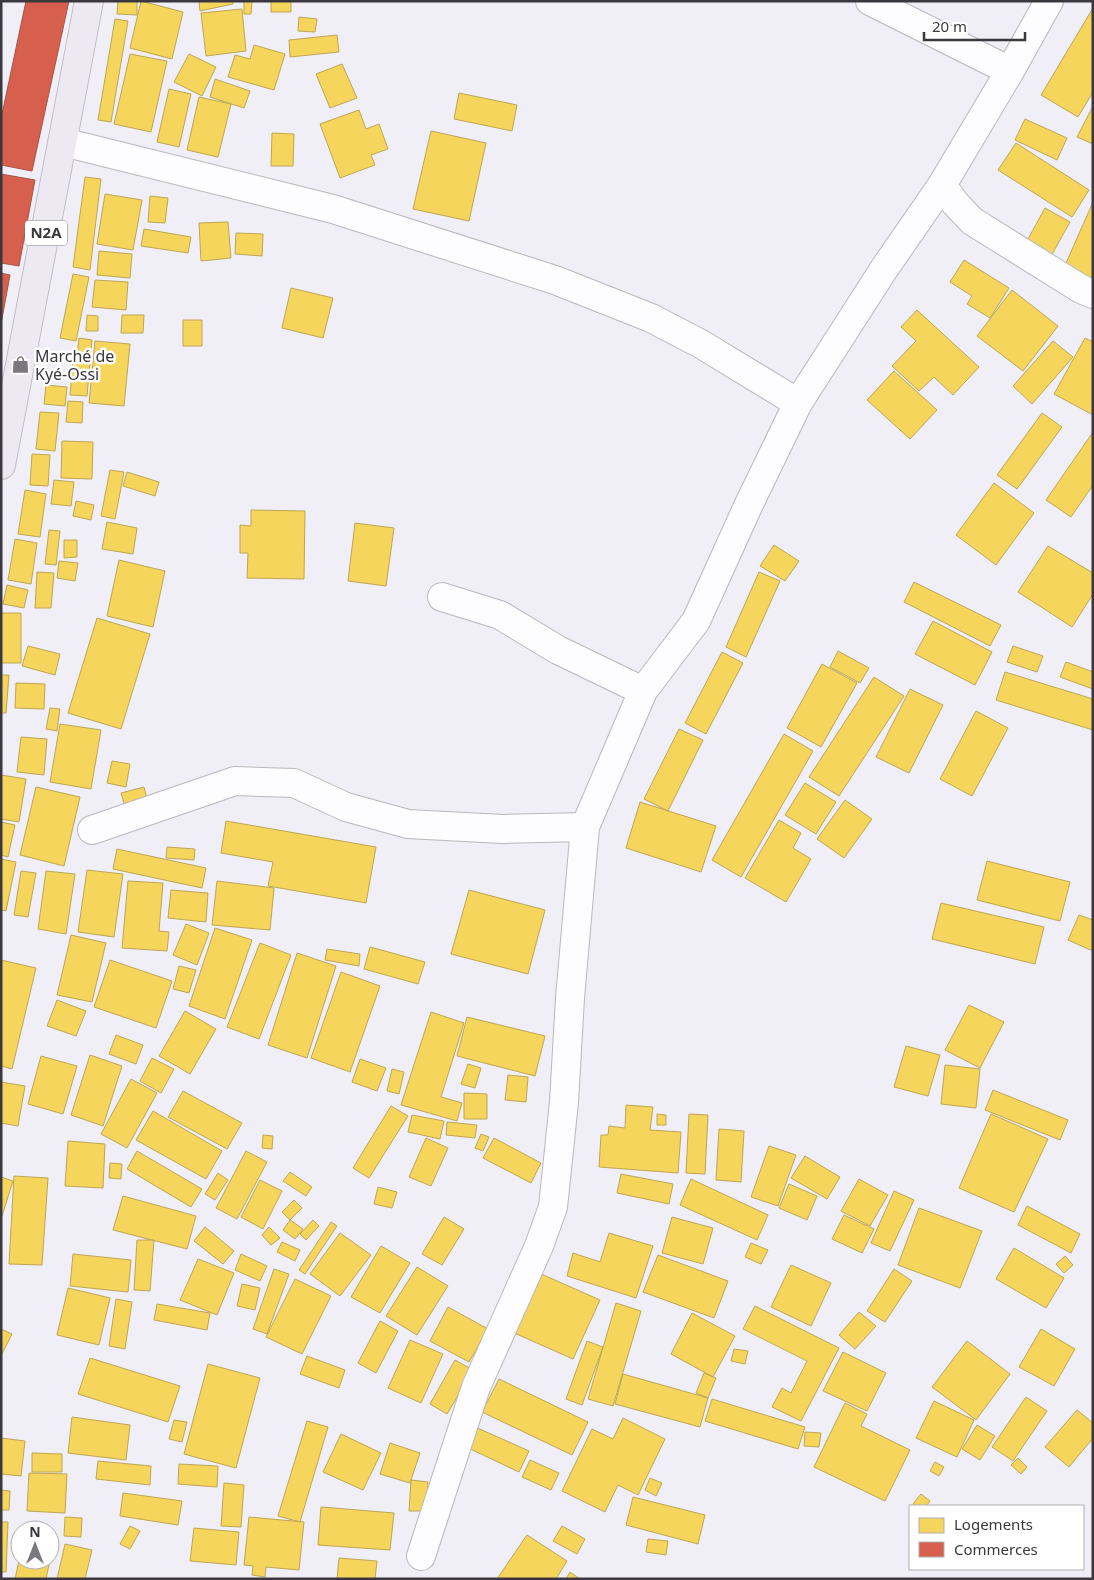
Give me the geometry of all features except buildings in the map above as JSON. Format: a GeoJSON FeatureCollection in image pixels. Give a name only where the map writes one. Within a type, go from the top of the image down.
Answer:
{"type":"FeatureCollection","features":[{"type":"Feature","properties":{"kind":"highway","name":"N2A"},"geometry":{"type":"LineString","coordinates":[[1,465],[89,1]]}},
{"type":"Feature","properties":{"kind":"street"},"geometry":{"type":"LineString","coordinates":[[870,1],[1010,71]]}},
{"type":"Feature","properties":{"kind":"street"},"geometry":{"type":"LineString","coordinates":[[421,1556],[476,1387],[538,1246],[553,1207],[564,1102],[570,998],[585,827],[643,691],[696,621],[749,504],[798,403],[884,269],[942,185],[1049,1]]}},
{"type":"Feature","properties":{"kind":"street"},"geometry":{"type":"LineString","coordinates":[[63,142],[334,209],[555,280],[651,318],[702,344],[798,403]]}},
{"type":"Feature","properties":{"kind":"street"},"geometry":{"type":"LineString","coordinates":[[942,185],[955,203],[972,220],[1081,289],[1093,294]]}},
{"type":"Feature","properties":{"kind":"street"},"geometry":{"type":"LineString","coordinates":[[442,597],[500,615],[558,650],[643,691]]}},
{"type":"Feature","properties":{"kind":"street"},"geometry":{"type":"LineString","coordinates":[[92,830],[235,781],[294,783],[346,807],[408,824],[502,829],[585,827]]}},
{"type":"Feature","properties":{"kind":"place","name":"Marché de Kyé-Ossi"},"geometry":{"type":"Point","coordinates":[21,365]}}]}
